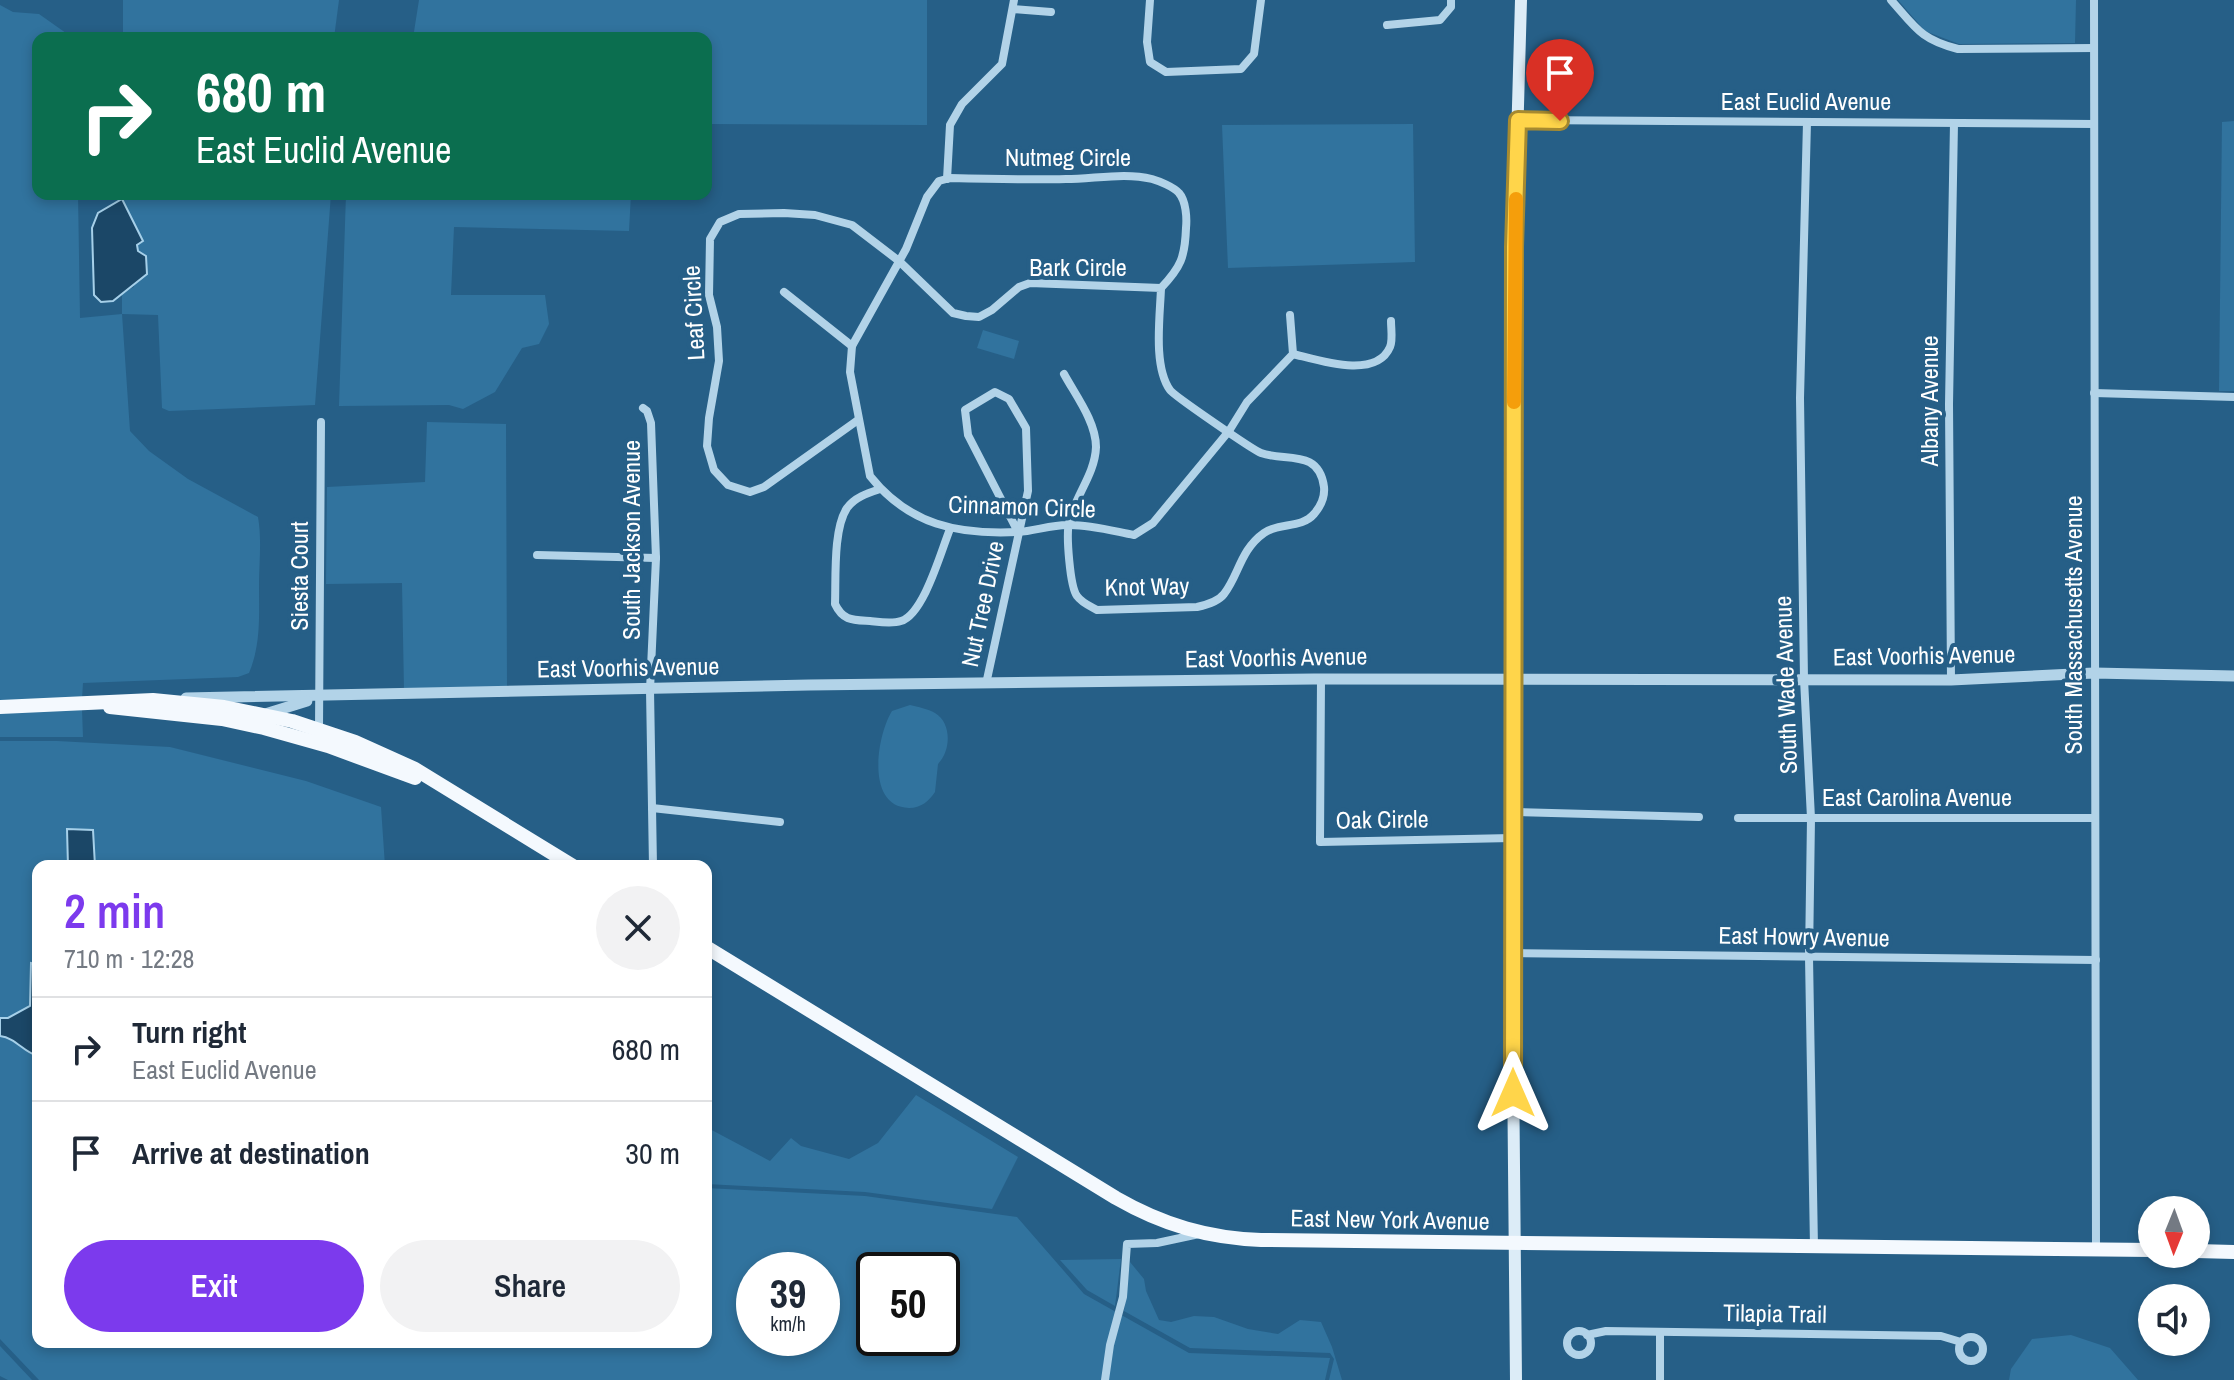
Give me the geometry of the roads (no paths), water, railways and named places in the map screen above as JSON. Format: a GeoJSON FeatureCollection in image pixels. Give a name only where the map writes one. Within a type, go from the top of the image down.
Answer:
{"type":"FeatureCollection","features":[{"type":"Feature","properties":{"kind":"main road"},"geometry":{"type":"LineString","coordinates":[[1516,1380],[1512,953],[1514,247],[1521,0]]}},
{"type":"Feature","properties":{"kind":"main road"},"geometry":{"type":"LineString","coordinates":[[0,707],[153,700],[263,714],[319,729],[405,764],[563,860]]}},
{"type":"Feature","properties":{"kind":"main road"},"geometry":{"type":"LineString","coordinates":[[100,704],[128,711],[222,719],[328,746],[439,786]]}},
{"type":"Feature","properties":{"kind":"main road"},"geometry":{"type":"LineString","coordinates":[[319,729],[328,746]]}},
{"type":"Feature","properties":{"kind":"main road","name":"East New York Avenue"},"geometry":{"type":"LineString","coordinates":[[712,951],[1123,1202],[1158,1220],[1200,1234],[1261,1240],[2138,1250]]}},
{"type":"Feature","properties":{"kind":"main road"},"geometry":{"type":"LineString","coordinates":[[2210,1251],[2234,1252]]}},
{"type":"Feature","properties":{"kind":"street"},"geometry":{"type":"LineString","coordinates":[[1150,0],[1147,42],[1150,62],[1166,72],[1241,69],[1254,54],[1261,0]]}},
{"type":"Feature","properties":{"kind":"street"},"geometry":{"type":"LineString","coordinates":[[1387,25],[1440,20],[1451,7],[1451,0]]}},
{"type":"Feature","properties":{"kind":"street"},"geometry":{"type":"LineString","coordinates":[[1891,0],[1917,32],[1947,47],[1970,50],[2094,48]]}},
{"type":"Feature","properties":{"kind":"street","name":"South Massachusetts Avenue"},"geometry":{"type":"LineString","coordinates":[[2094,0],[2096,1250]]}},
{"type":"Feature","properties":{"kind":"street"},"geometry":{"type":"LineString","coordinates":[[784,292],[852,346],[899,261],[927,197],[939,181],[947,179],[950,125],[962,104],[1002,64],[1013,5],[1051,12]]}},
{"type":"Feature","properties":{"kind":"street","name":"East Euclid Avenue"},"geometry":{"type":"LineString","coordinates":[[1518,120],[2094,124]]}},
{"type":"Feature","properties":{"kind":"street","name":"South Wade Avenue"},"geometry":{"type":"LineString","coordinates":[[1807,122],[1800,398],[1804,679],[1811,818],[1809,957],[1814,1247]]}},
{"type":"Feature","properties":{"kind":"street","name":"Albany Avenue"},"geometry":{"type":"LineString","coordinates":[[1951,680],[1949,404],[1954,123]]}},
{"type":"Feature","properties":{"kind":"street","name":"Nutmeg Circle"},"geometry":{"type":"LineString","coordinates":[[947,179],[1055,180],[1106,176],[1151,179],[1166,186],[1179,193],[1185,206],[1187,224],[1184,257],[1161,288]]}},
{"type":"Feature","properties":{"kind":"street","name":"Leaf Circle"},"geometry":{"type":"LineString","coordinates":[[858,420],[764,487],[750,492],[728,485],[714,470],[707,446],[719,361],[717,327],[709,295],[710,239],[720,222],[739,214],[815,215],[852,225],[899,261]]}},
{"type":"Feature","properties":{"kind":"street","name":"Bark Circle"},"geometry":{"type":"LineString","coordinates":[[899,261],[953,313],[979,317],[1019,287],[1030,283],[1161,288],[1160,370],[1171,392],[1229,431]]}},
{"type":"Feature","properties":{"kind":"street"},"geometry":{"type":"LineString","coordinates":[[1290,315],[1293,354],[1328,364],[1351,366],[1372,362],[1384,355],[1391,345],[1391,321]]}},
{"type":"Feature","properties":{"kind":"street","name":"Cinnamon Circle"},"geometry":{"type":"LineString","coordinates":[[852,346],[850,372],[870,476],[880,489],[912,514],[950,529],[1018,532],[1068,524],[1134,535],[1153,523],[1229,431],[1247,402],[1293,354]]}},
{"type":"Feature","properties":{"kind":"street","name":"Knot Way"},"geometry":{"type":"LineString","coordinates":[[1064,374],[1089,419],[1096,447],[1088,478],[1068,524],[1072,586],[1077,596],[1097,610],[1197,607],[1212,603],[1224,595],[1240,558],[1263,533],[1277,527],[1303,523],[1312,517],[1324,494],[1324,482],[1318,471],[1307,461],[1293,456],[1277,457],[1259,453],[1229,431]]}},
{"type":"Feature","properties":{"kind":"street","name":"Nut Tree Drive"},"geometry":{"type":"LineString","coordinates":[[986,684],[1028,491],[1026,428],[1009,399],[995,392],[965,410],[968,435],[1018,532]]}},
{"type":"Feature","properties":{"kind":"street"},"geometry":{"type":"LineString","coordinates":[[2094,393],[2234,397]]}},
{"type":"Feature","properties":{"kind":"street","name":"South Jackson Avenue"},"geometry":{"type":"LineString","coordinates":[[643,408],[651,423],[656,558],[650,690],[653,860]]}},
{"type":"Feature","properties":{"kind":"street","name":"Siesta Court"},"geometry":{"type":"LineString","coordinates":[[319,729],[321,422]]}},
{"type":"Feature","properties":{"kind":"street"},"geometry":{"type":"LineString","coordinates":[[880,489],[855,501],[841,521],[835,604],[840,615],[848,620],[898,623],[910,617],[919,606],[950,529]]}},
{"type":"Feature","properties":{"kind":"street"},"geometry":{"type":"LineString","coordinates":[[537,555],[656,558]]}},
{"type":"Feature","properties":{"kind":"street","name":"East Voorhis Avenue"},"geometry":{"type":"LineString","coordinates":[[153,700],[223,696],[319,698],[1321,679],[1951,680],[2094,673],[2234,676]]}},
{"type":"Feature","properties":{"kind":"street","name":"Oak Circle"},"geometry":{"type":"LineString","coordinates":[[1321,679],[1320,842],[1512,838]]}},
{"type":"Feature","properties":{"kind":"street","name":"East Voorhis Avenue"},"geometry":{"type":"LineString","coordinates":[[222,719],[263,714],[319,698]]}},
{"type":"Feature","properties":{"kind":"street"},"geometry":{"type":"LineString","coordinates":[[652,808],[780,822]]}},
{"type":"Feature","properties":{"kind":"street"},"geometry":{"type":"LineString","coordinates":[[1513,812],[1699,817]]}},
{"type":"Feature","properties":{"kind":"street","name":"East Carolina Avenue"},"geometry":{"type":"LineString","coordinates":[[1738,818],[2095,818]]}},
{"type":"Feature","properties":{"kind":"street","name":"East Howry Avenue"},"geometry":{"type":"LineString","coordinates":[[1512,953],[2096,960]]}},
{"type":"Feature","properties":{"kind":"street"},"geometry":{"type":"LineString","coordinates":[[1105,1380],[1110,1345],[1123,1297],[1127,1244],[1157,1243],[1200,1234]]}},
{"type":"Feature","properties":{"kind":"street","name":"Tilapia Trail"},"geometry":{"type":"LineString","coordinates":[[1587,1335],[1606,1331],[1941,1336],[1961,1342]]}},
{"type":"Feature","properties":{"kind":"street"},"geometry":{"type":"LineString","coordinates":[[1660,1333],[1660,1380]]}}]}
